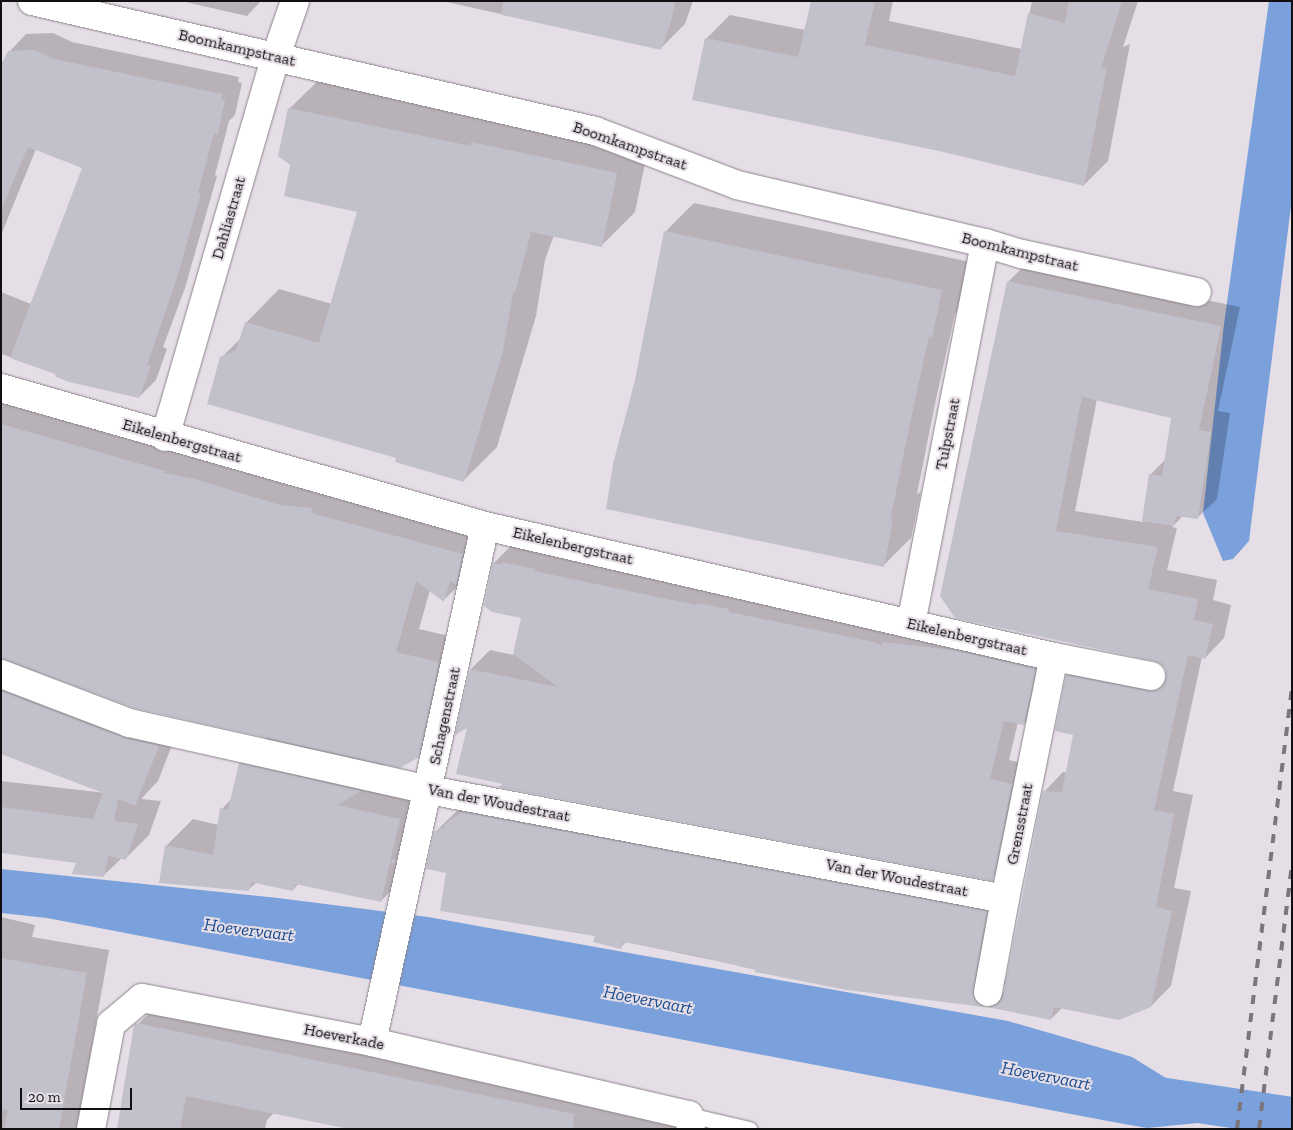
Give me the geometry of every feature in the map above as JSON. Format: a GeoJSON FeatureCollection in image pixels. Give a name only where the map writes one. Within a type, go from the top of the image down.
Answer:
{"type":"FeatureCollection","features":[{"type":"Feature","properties":{"kind":"street","name":"Boomkampstraat"},"geometry":{"type":"LineString","coordinates":[[32,1],[595,131],[737,185],[985,243],[1022,254],[1197,292]]}},
{"type":"Feature","properties":{"kind":"street","name":"Dahliastraat"},"geometry":{"type":"LineString","coordinates":[[165,437],[276,56],[295,1]]}},
{"type":"Feature","properties":{"kind":"street","name":"Tulpstraat"},"geometry":{"type":"LineString","coordinates":[[911,624],[985,243]]}},
{"type":"Feature","properties":{"kind":"street","name":"Eikelenbergstraat"},"geometry":{"type":"LineString","coordinates":[[1,388],[165,437],[485,526],[1054,657],[1151,676]]}},
{"type":"Feature","properties":{"kind":"street","name":"Schagenstraat"},"geometry":{"type":"LineString","coordinates":[[372,1042],[429,790],[485,526]]}},
{"type":"Feature","properties":{"kind":"street","name":"Grensstraat"},"geometry":{"type":"LineString","coordinates":[[988,992],[1054,657]]}},
{"type":"Feature","properties":{"kind":"street","name":"Van der Woudestraat"},"geometry":{"type":"LineString","coordinates":[[1,674],[129,723],[429,790],[1005,899]]}},
{"type":"Feature","properties":{"kind":"street","name":"Hoeverkade"},"geometry":{"type":"LineString","coordinates":[[91,1129],[111,1024],[142,998],[372,1042],[690,1122]]}},
{"type":"Feature","properties":{"kind":"lane"},"geometry":{"type":"LineString","coordinates":[[690,1122],[749,1129]]}},
{"type":"Feature","properties":{"kind":"water"},"geometry":{"type":"Polygon","coordinates":[[[1269,1],[1292,1],[1292,198],[1249,541],[1233,559],[1223,561],[1203,513],[1224,324],[1269,1]]]}},
{"type":"Feature","properties":{"kind":"water"},"geometry":{"type":"Polygon","coordinates":[[[1,869],[278,898],[428,917],[1008,1021],[1132,1057],[1166,1078],[1201,1095],[1198,1123],[1147,1128],[47,918],[1,913],[1,869]]]}},
{"type":"Feature","properties":{"kind":"building"},"geometry":{"type":"Polygon","coordinates":[[[503,1],[675,1],[671,22],[661,50],[502,15],[503,1]]]}},
{"type":"Feature","properties":{"kind":"building"},"geometry":{"type":"Polygon","coordinates":[[[811,1],[875,1],[865,45],[1015,76],[1028,13],[1065,23],[1069,1],[1122,1],[1101,69],[1107,67],[1084,186],[939,151],[692,100],[705,38],[798,57],[811,1]]]}},
{"type":"Feature","properties":{"kind":"building"},"geometry":{"type":"Polygon","coordinates":[[[35,50],[54,59],[222,94],[221,99],[225,100],[218,134],[214,133],[198,193],[201,193],[177,278],[147,365],[151,366],[139,398],[69,382],[56,377],[55,374],[10,358],[82,168],[28,147],[1,210],[1,65],[8,51],[35,50]]]}},
{"type":"Feature","properties":{"kind":"building"},"geometry":{"type":"Polygon","coordinates":[[[288,108],[471,146],[471,142],[617,173],[602,247],[531,232],[515,293],[513,292],[503,351],[464,482],[395,462],[396,458],[207,404],[220,357],[236,350],[245,322],[319,343],[357,212],[284,196],[290,165],[278,156],[288,108]]]}},
{"type":"Feature","properties":{"kind":"building"},"geometry":{"type":"Polygon","coordinates":[[[664,231],[942,290],[932,339],[929,336],[909,428],[890,521],[893,519],[884,567],[606,509],[613,464],[635,380],[664,231]]]}},
{"type":"Feature","properties":{"kind":"building"},"geometry":{"type":"Polygon","coordinates":[[[1007,281],[1221,326],[1199,430],[1211,432],[1198,519],[1176,516],[1174,526],[1142,521],[1149,474],[1162,476],[1171,418],[1082,397],[1056,531],[1158,547],[1148,589],[1198,599],[1194,620],[1213,624],[1205,659],[1188,655],[1154,810],[1174,814],[1156,907],[1172,911],[1151,1007],[1119,1020],[1054,1007],[1051,1020],[987,1007],[1000,1002],[1003,995],[1043,791],[1062,792],[1073,735],[1055,731],[1066,675],[1148,691],[1156,691],[1162,687],[1166,679],[1166,670],[1162,665],[1154,661],[955,618],[940,596],[1007,281]]]}},
{"type":"Feature","properties":{"kind":"building"},"geometry":{"type":"Polygon","coordinates":[[[1,424],[165,471],[164,473],[195,479],[280,505],[312,508],[311,513],[463,554],[456,585],[450,581],[444,602],[416,581],[396,652],[439,662],[419,757],[400,768],[134,708],[1,659],[1,424]]]}},
{"type":"Feature","properties":{"kind":"building"},"geometry":{"type":"Polygon","coordinates":[[[493,562],[501,565],[502,562],[535,569],[534,571],[696,605],[697,603],[729,609],[729,612],[874,642],[882,646],[883,642],[953,650],[1036,669],[1024,725],[1004,721],[990,779],[1012,784],[993,881],[498,787],[503,784],[456,774],[467,728],[455,735],[470,669],[558,687],[513,654],[521,618],[492,612],[484,606],[493,562]]]}},
{"type":"Feature","properties":{"kind":"building"},"geometry":{"type":"Polygon","coordinates":[[[1,691],[124,738],[159,746],[135,806],[118,799],[114,821],[138,824],[126,860],[108,856],[104,877],[72,874],[76,863],[1,853],[1,807],[93,819],[103,793],[1,754],[1,691]]]}},
{"type":"Feature","properties":{"kind":"building"},"geometry":{"type":"Polygon","coordinates":[[[239,763],[361,791],[337,805],[400,819],[381,902],[295,884],[293,891],[251,882],[249,891],[159,883],[165,845],[213,855],[220,808],[228,810],[239,763]]]}},
{"type":"Feature","properties":{"kind":"building"},"geometry":{"type":"Polygon","coordinates":[[[462,812],[987,911],[973,990],[974,998],[984,1007],[847,990],[755,972],[755,970],[689,954],[623,942],[621,949],[593,942],[595,936],[440,911],[446,873],[426,869],[434,832],[440,828],[444,829],[445,824],[462,812]]]}},
{"type":"Feature","properties":{"kind":"building"},"geometry":{"type":"Polygon","coordinates":[[[1,958],[87,973],[59,1129],[4,1129],[8,1110],[1,1109],[1,958]]]}},
{"type":"Feature","properties":{"kind":"building"},"geometry":{"type":"Polygon","coordinates":[[[136,1023],[574,1114],[573,1129],[349,1129],[186,1096],[180,1129],[117,1129],[134,1025],[136,1023]]]}},
{"type":"Feature","properties":{"kind":"waterway","name":"Hoevervaart"},"geometry":{"type":"LineString","coordinates":[[1146,1095],[1292,1117]]}},
{"type":"Feature","properties":{"kind":"railway"},"geometry":{"type":"LineString","coordinates":[[1237,1129],[1292,690]]}},
{"type":"Feature","properties":{"kind":"railway"},"geometry":{"type":"LineString","coordinates":[[1259,1129],[1292,863]]}}]}
